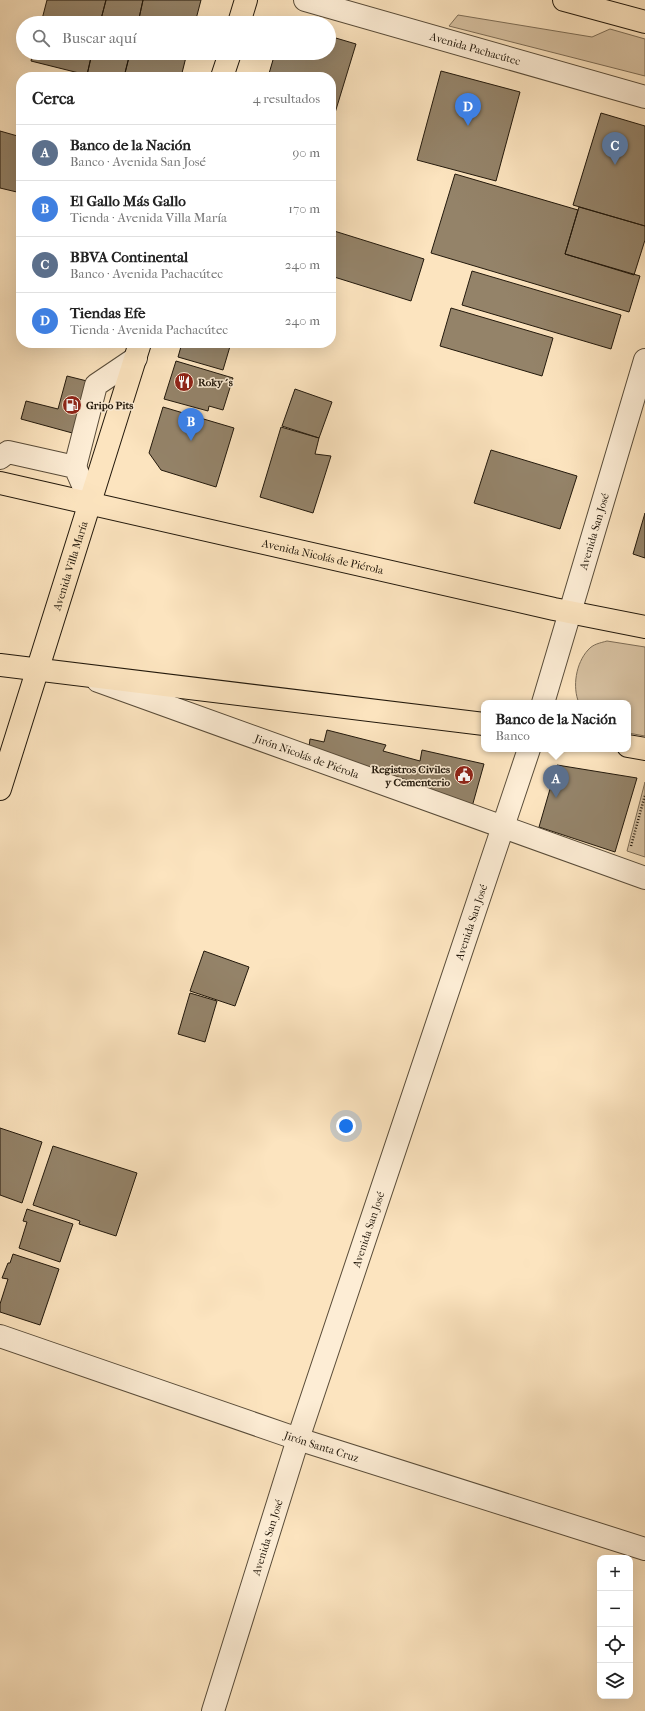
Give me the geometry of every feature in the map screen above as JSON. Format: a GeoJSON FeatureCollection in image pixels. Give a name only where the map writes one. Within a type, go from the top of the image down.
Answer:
{"type":"FeatureCollection","features":[{"type":"Feature","properties":{"kind":"main road"},"geometry":{"type":"LineString","coordinates":[[241,16],[246,0]]}},
{"type":"Feature","properties":{"kind":"main road"},"geometry":{"type":"LineString","coordinates":[[564,0],[645,22]]}},
{"type":"Feature","properties":{"kind":"main road"},"geometry":{"type":"LineString","coordinates":[[224,72],[228,60]]}},
{"type":"Feature","properties":{"kind":"main road","name":"Avenida Villa María"},"geometry":{"type":"LineString","coordinates":[[0,790],[138,350]]}},
{"type":"Feature","properties":{"kind":"main road","name":"Avenida Nicolás de Piérola"},"geometry":{"type":"LineString","coordinates":[[0,483],[570,612],[645,627]]}},
{"type":"Feature","properties":{"kind":"main road"},"geometry":{"type":"LineString","coordinates":[[0,665],[481,724]]}},
{"type":"Feature","properties":{"kind":"main road"},"geometry":{"type":"LineString","coordinates":[[631,747],[645,749]]}},
{"type":"Feature","properties":{"kind":"street","name":"Avenida Pachacútec"},"geometry":{"type":"LineString","coordinates":[[305,0],[645,97]]}},
{"type":"Feature","properties":{"kind":"street"},"geometry":{"type":"LineString","coordinates":[[91,503],[75,467],[96,385],[138,350]]}},
{"type":"Feature","properties":{"kind":"street","name":"Avenida San José"},"geometry":{"type":"LineString","coordinates":[[544,700],[645,360]]}},
{"type":"Feature","properties":{"kind":"street"},"geometry":{"type":"LineString","coordinates":[[0,458],[8,452],[75,467]]}},
{"type":"Feature","properties":{"kind":"street","name":"Jirón Nicolás de Piérola"},"geometry":{"type":"LineString","coordinates":[[82,676],[645,878]]}},
{"type":"Feature","properties":{"kind":"street","name":"Avenida San José"},"geometry":{"type":"LineString","coordinates":[[213,1711],[298,1439],[528,752]]}},
{"type":"Feature","properties":{"kind":"street","name":"Jirón Santa Cruz"},"geometry":{"type":"LineString","coordinates":[[0,1336],[298,1439],[645,1549]]}},
{"type":"Feature","properties":{"kind":"path"},"geometry":{"type":"LineString","coordinates":[[630,849],[645,795]]}},
{"type":"Feature","properties":{"kind":"shaded area"},"geometry":{"type":"Polygon","coordinates":[[[458,15],[592,37],[610,29],[645,39],[645,76],[449,26],[458,15]]]}},
{"type":"Feature","properties":{"kind":"shaded area"},"geometry":{"type":"Polygon","coordinates":[[[607,641],[645,647],[645,736],[631,734],[631,700],[578,700],[576,675],[578,668],[584,655],[592,646],[607,641]]]}},
{"type":"Feature","properties":{"kind":"shaded area"},"geometry":{"type":"Polygon","coordinates":[[[645,782],[645,857],[627,851],[645,782]]]}},
{"type":"Feature","properties":{"kind":"building"},"geometry":{"type":"Polygon","coordinates":[[[47,0],[106,0],[102,16],[43,16],[47,0]]]}},
{"type":"Feature","properties":{"kind":"building"},"geometry":{"type":"Polygon","coordinates":[[[106,0],[143,0],[140,16],[102,16],[106,0]]]}},
{"type":"Feature","properties":{"kind":"building"},"geometry":{"type":"Polygon","coordinates":[[[143,0],[201,0],[197,16],[140,16],[143,0]]]}},
{"type":"Feature","properties":{"kind":"building"},"geometry":{"type":"Polygon","coordinates":[[[336,38],[356,44],[336,110],[336,72],[269,72],[273,60],[336,60],[336,38]]]}},
{"type":"Feature","properties":{"kind":"building"},"geometry":{"type":"Polygon","coordinates":[[[90,60],[88,72],[75,72],[31,61],[90,60]]]}},
{"type":"Feature","properties":{"kind":"building"},"geometry":{"type":"Polygon","coordinates":[[[90,60],[128,60],[125,72],[88,72],[90,60]]]}},
{"type":"Feature","properties":{"kind":"building"},"geometry":{"type":"Polygon","coordinates":[[[128,60],[185,60],[182,72],[125,72],[128,60]]]}},
{"type":"Feature","properties":{"kind":"building"},"geometry":{"type":"Polygon","coordinates":[[[441,71],[520,92],[496,181],[417,160],[441,71]]]}},
{"type":"Feature","properties":{"kind":"building"},"geometry":{"type":"Polygon","coordinates":[[[601,113],[645,126],[645,226],[573,205],[601,113]]]}},
{"type":"Feature","properties":{"kind":"building"},"geometry":{"type":"Polygon","coordinates":[[[0,131],[16,136],[16,192],[0,188],[0,131]]]}},
{"type":"Feature","properties":{"kind":"building"},"geometry":{"type":"Polygon","coordinates":[[[455,174],[578,210],[565,254],[640,276],[629,312],[431,253],[455,174]]]}},
{"type":"Feature","properties":{"kind":"building"},"geometry":{"type":"Polygon","coordinates":[[[579,207],[645,226],[645,240],[634,275],[565,254],[579,207]]]}},
{"type":"Feature","properties":{"kind":"building"},"geometry":{"type":"Polygon","coordinates":[[[336,232],[424,259],[411,301],[336,278],[336,232]]]}},
{"type":"Feature","properties":{"kind":"building"},"geometry":{"type":"Polygon","coordinates":[[[472,271],[621,315],[611,349],[462,305],[472,271]]]}},
{"type":"Feature","properties":{"kind":"building"},"geometry":{"type":"Polygon","coordinates":[[[451,308],[553,338],[542,376],[440,346],[451,308]]]}},
{"type":"Feature","properties":{"kind":"building"},"geometry":{"type":"Polygon","coordinates":[[[181,348],[230,348],[223,370],[178,357],[181,348]]]}},
{"type":"Feature","properties":{"kind":"building"},"geometry":{"type":"Polygon","coordinates":[[[176,361],[233,378],[223,410],[209,406],[208,411],[164,399],[176,361]]]}},
{"type":"Feature","properties":{"kind":"building","name":"Gripo Pits"},"geometry":{"type":"Polygon","coordinates":[[[67,376],[91,382],[76,434],[21,419],[26,401],[58,409],[67,376]]]}},
{"type":"Feature","properties":{"kind":"building"},"geometry":{"type":"Polygon","coordinates":[[[295,389],[332,402],[319,438],[282,426],[295,389]]]}},
{"type":"Feature","properties":{"kind":"building"},"geometry":{"type":"Polygon","coordinates":[[[163,407],[234,428],[216,487],[161,470],[149,453],[163,407]]]}},
{"type":"Feature","properties":{"kind":"building"},"geometry":{"type":"Polygon","coordinates":[[[281,427],[319,438],[315,454],[331,456],[313,513],[260,497],[281,427]]]}},
{"type":"Feature","properties":{"kind":"building"},"geometry":{"type":"Polygon","coordinates":[[[491,450],[577,476],[560,529],[474,503],[491,450]]]}},
{"type":"Feature","properties":{"kind":"building"},"geometry":{"type":"Polygon","coordinates":[[[645,513],[645,558],[633,554],[645,513]]]}},
{"type":"Feature","properties":{"kind":"building"},"geometry":{"type":"Polygon","coordinates":[[[327,730],[386,745],[383,751],[420,761],[422,750],[484,764],[470,814],[308,755],[310,739],[324,742],[327,730]]]}},
{"type":"Feature","properties":{"kind":"building"},"geometry":{"type":"Polygon","coordinates":[[[557,765],[637,778],[615,852],[539,827],[557,765]]]}},
{"type":"Feature","properties":{"kind":"building"},"geometry":{"type":"Polygon","coordinates":[[[204,951],[249,967],[235,1006],[190,991],[204,951]]]}},
{"type":"Feature","properties":{"kind":"building"},"geometry":{"type":"Polygon","coordinates":[[[190,993],[217,1001],[205,1042],[178,1034],[190,993]]]}},
{"type":"Feature","properties":{"kind":"building"},"geometry":{"type":"Polygon","coordinates":[[[0,1128],[42,1142],[22,1203],[0,1195],[0,1128]]]}},
{"type":"Feature","properties":{"kind":"building"},"geometry":{"type":"Polygon","coordinates":[[[53,1146],[137,1173],[116,1236],[79,1224],[80,1221],[33,1205],[53,1146]]]}},
{"type":"Feature","properties":{"kind":"building"},"geometry":{"type":"Polygon","coordinates":[[[27,1209],[73,1224],[60,1262],[19,1248],[27,1222],[23,1221],[27,1209]]]}},
{"type":"Feature","properties":{"kind":"building"},"geometry":{"type":"Polygon","coordinates":[[[13,1254],[59,1269],[40,1325],[0,1312],[0,1304],[8,1279],[2,1278],[13,1254]]]}},
{"type":"Feature","properties":{"kind":"place","name":"Tiendas Efe"},"geometry":{"type":"Point","coordinates":[468,126]}},
{"type":"Feature","properties":{"kind":"place","name":"BBVA Continental"},"geometry":{"type":"Point","coordinates":[615,165]}},
{"type":"Feature","properties":{"kind":"place","name":"Roky´s"},"geometry":{"type":"Point","coordinates":[184,382]}},
{"type":"Feature","properties":{"kind":"place","name":"Gripo Pits"},"geometry":{"type":"Point","coordinates":[72,405]}},
{"type":"Feature","properties":{"kind":"place","name":"El Gallo Más Gallo"},"geometry":{"type":"Point","coordinates":[191,441]}},
{"type":"Feature","properties":{"kind":"place","name":"Registros Civiles y Cementerio"},"geometry":{"type":"Point","coordinates":[464,775]}},
{"type":"Feature","properties":{"kind":"place","name":"Banco de la Nación"},"geometry":{"type":"Point","coordinates":[556,798]}}]}
